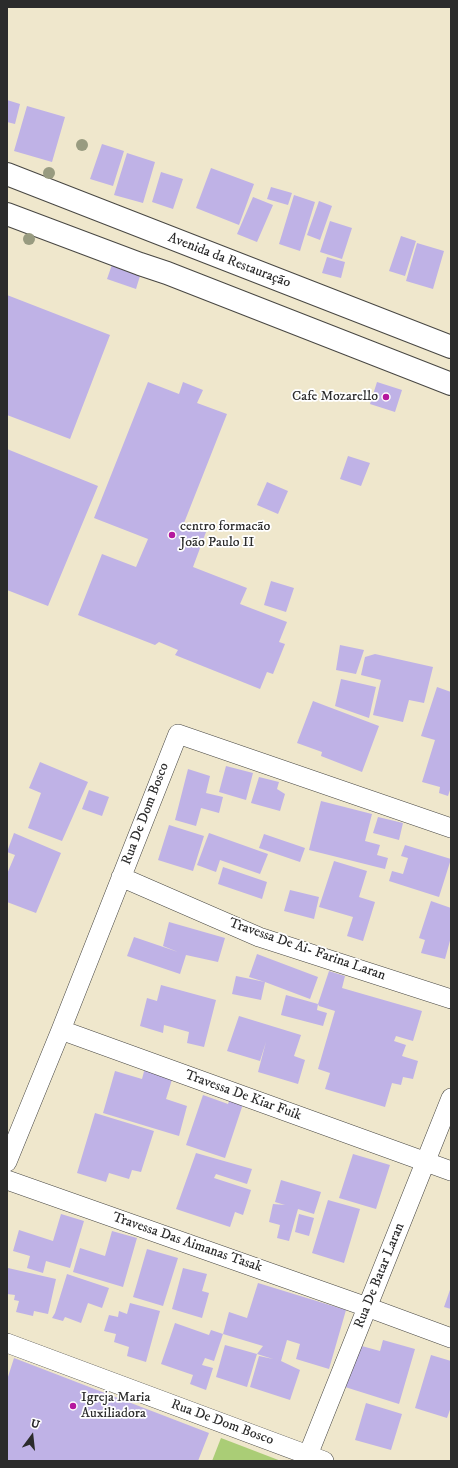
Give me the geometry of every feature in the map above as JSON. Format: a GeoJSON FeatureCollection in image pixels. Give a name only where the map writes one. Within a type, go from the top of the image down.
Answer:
{"type":"FeatureCollection","features":[{"type":"Feature","properties":{"kind":"main road","name":"Avenida da Restauração"},"geometry":{"type":"LineString","coordinates":[[7,174],[451,347]]}},
{"type":"Feature","properties":{"kind":"main road"},"geometry":{"type":"LineString","coordinates":[[7,214],[167,273],[451,384]]}},
{"type":"Feature","properties":{"kind":"street","name":"Rua De Dom Bosco"},"geometry":{"type":"LineString","coordinates":[[7,1162],[178,734],[451,828]]}},
{"type":"Feature","properties":{"kind":"street","name":"Travessa De Ai- Farina Laran"},"geometry":{"type":"LineString","coordinates":[[121,877],[259,937],[451,999]]}},
{"type":"Feature","properties":{"kind":"street","name":"Travessa De Kiar Fuik"},"geometry":{"type":"LineString","coordinates":[[61,1030],[451,1171]]}},
{"type":"Feature","properties":{"kind":"street","name":"Rua De Batar Laran"},"geometry":{"type":"LineString","coordinates":[[316,1458],[367,1307],[451,1098]]}},
{"type":"Feature","properties":{"kind":"street","name":"Travessa Das Aimanas Tasak"},"geometry":{"type":"LineString","coordinates":[[7,1180],[451,1338]]}},
{"type":"Feature","properties":{"kind":"street","name":"Rua De Dom Bosco"},"geometry":{"type":"LineString","coordinates":[[7,1344],[316,1458]]}},
{"type":"Feature","properties":{"kind":"green space"},"geometry":{"type":"Polygon","coordinates":[[[221,1438],[281,1461],[212,1461],[221,1438]]]}},
{"type":"Feature","properties":{"kind":"building"},"geometry":{"type":"Polygon","coordinates":[[[7,100],[20,104],[15,124],[7,122],[7,100]]]}},
{"type":"Feature","properties":{"kind":"building"},"geometry":{"type":"Polygon","coordinates":[[[27,106],[65,117],[52,162],[14,151],[27,106]]]}},
{"type":"Feature","properties":{"kind":"building"},"geometry":{"type":"Polygon","coordinates":[[[102,144],[124,151],[113,186],[90,179],[102,144]]]}},
{"type":"Feature","properties":{"kind":"building"},"geometry":{"type":"Polygon","coordinates":[[[127,153],[155,162],[143,203],[114,195],[127,153]]]}},
{"type":"Feature","properties":{"kind":"building"},"geometry":{"type":"Polygon","coordinates":[[[211,168],[254,184],[239,225],[196,208],[211,168]]]}},
{"type":"Feature","properties":{"kind":"building"},"geometry":{"type":"Polygon","coordinates":[[[161,172],[183,179],[173,209],[152,202],[161,172]]]}},
{"type":"Feature","properties":{"kind":"building"},"geometry":{"type":"Polygon","coordinates":[[[271,187],[292,193],[288,205],[267,199],[271,187]]]}},
{"type":"Feature","properties":{"kind":"building"},"geometry":{"type":"Polygon","coordinates":[[[294,195],[315,202],[300,251],[279,244],[294,195]]]}},
{"type":"Feature","properties":{"kind":"building"},"geometry":{"type":"Polygon","coordinates":[[[253,197],[273,205],[257,242],[237,234],[253,197]]]}},
{"type":"Feature","properties":{"kind":"building"},"geometry":{"type":"Polygon","coordinates":[[[319,201],[332,206],[320,240],[307,235],[319,201]]]}},
{"type":"Feature","properties":{"kind":"building"},"geometry":{"type":"Polygon","coordinates":[[[330,221],[352,228],[342,259],[320,252],[330,221]]]}},
{"type":"Feature","properties":{"kind":"building"},"geometry":{"type":"Polygon","coordinates":[[[401,236],[416,241],[405,276],[389,271],[401,236]]]}},
{"type":"Feature","properties":{"kind":"building"},"geometry":{"type":"Polygon","coordinates":[[[417,243],[444,251],[433,289],[406,281],[417,243]]]}},
{"type":"Feature","properties":{"kind":"building"},"geometry":{"type":"Polygon","coordinates":[[[115,256],[143,266],[136,289],[107,279],[115,256]]]}},
{"type":"Feature","properties":{"kind":"building"},"geometry":{"type":"Polygon","coordinates":[[[327,257],[345,262],[341,278],[322,273],[327,257]]]}},
{"type":"Feature","properties":{"kind":"building"},"geometry":{"type":"Polygon","coordinates":[[[7,295],[110,335],[70,439],[7,415],[7,295]]]}},
{"type":"Feature","properties":{"kind":"building","name":"centro formacão João Paulo II"},"geometry":{"type":"Polygon","coordinates":[[[148,382],[179,394],[183,382],[203,390],[197,403],[227,414],[184,523],[206,532],[193,567],[247,588],[240,604],[287,622],[279,642],[285,644],[273,674],[267,672],[260,689],[175,655],[178,650],[159,642],[155,645],[78,615],[102,554],[136,567],[148,539],[94,518],[148,382]]]}},
{"type":"Feature","properties":{"kind":"building","name":"Cafe Mozarello"},"geometry":{"type":"Polygon","coordinates":[[[377,382],[402,390],[395,412],[370,404],[377,382]]]}},
{"type":"Feature","properties":{"kind":"building"},"geometry":{"type":"Polygon","coordinates":[[[7,449],[98,486],[48,606],[7,590],[7,449]]]}},
{"type":"Feature","properties":{"kind":"building"},"geometry":{"type":"Polygon","coordinates":[[[348,456],[370,463],[361,486],[340,479],[348,456]]]}},
{"type":"Feature","properties":{"kind":"building"},"geometry":{"type":"Polygon","coordinates":[[[267,482],[288,491],[278,514],[257,505],[267,482]]]}},
{"type":"Feature","properties":{"kind":"building"},"geometry":{"type":"Polygon","coordinates":[[[271,581],[294,588],[286,612],[264,605],[271,581]]]}},
{"type":"Feature","properties":{"kind":"building"},"geometry":{"type":"Polygon","coordinates":[[[340,645],[364,650],[356,674],[336,670],[340,645]]]}},
{"type":"Feature","properties":{"kind":"building"},"geometry":{"type":"Polygon","coordinates":[[[375,654],[433,667],[424,703],[409,700],[403,722],[373,715],[381,680],[361,675],[365,657],[375,654]]]}},
{"type":"Feature","properties":{"kind":"building"},"geometry":{"type":"Polygon","coordinates":[[[341,679],[376,687],[369,718],[335,706],[341,679]]]}},
{"type":"Feature","properties":{"kind":"building"},"geometry":{"type":"Polygon","coordinates":[[[437,687],[451,692],[451,787],[448,796],[439,793],[440,787],[422,782],[435,740],[421,736],[437,687]]]}},
{"type":"Feature","properties":{"kind":"building"},"geometry":{"type":"Polygon","coordinates":[[[313,701],[379,726],[362,772],[321,756],[322,752],[297,743],[313,701]]]}},
{"type":"Feature","properties":{"kind":"building"},"geometry":{"type":"Polygon","coordinates":[[[40,762],[88,782],[62,841],[28,828],[41,793],[29,788],[40,762]]]}},
{"type":"Feature","properties":{"kind":"building"},"geometry":{"type":"Polygon","coordinates":[[[226,766],[253,773],[246,800],[219,792],[226,766]]]}},
{"type":"Feature","properties":{"kind":"building"},"geometry":{"type":"Polygon","coordinates":[[[188,769],[210,776],[206,793],[223,797],[219,813],[201,808],[196,826],[175,820],[188,769]]]}},
{"type":"Feature","properties":{"kind":"building"},"geometry":{"type":"Polygon","coordinates":[[[259,777],[279,782],[277,789],[285,794],[280,811],[251,803],[259,777]]]}},
{"type":"Feature","properties":{"kind":"building"},"geometry":{"type":"Polygon","coordinates":[[[89,790],[109,797],[102,816],[82,809],[89,790]]]}},
{"type":"Feature","properties":{"kind":"building"},"geometry":{"type":"Polygon","coordinates":[[[321,801],[372,814],[365,841],[380,845],[377,855],[388,858],[385,869],[309,850],[321,801]]]}},
{"type":"Feature","properties":{"kind":"building"},"geometry":{"type":"Polygon","coordinates":[[[378,817],[403,823],[399,840],[373,833],[378,817]]]}},
{"type":"Feature","properties":{"kind":"building"},"geometry":{"type":"Polygon","coordinates":[[[169,825],[204,836],[193,871],[158,860],[169,825]]]}},
{"type":"Feature","properties":{"kind":"building"},"geometry":{"type":"Polygon","coordinates":[[[14,833],[61,853],[36,913],[7,902],[7,874],[15,855],[7,852],[14,833]]]}},
{"type":"Feature","properties":{"kind":"building"},"geometry":{"type":"Polygon","coordinates":[[[209,833],[268,854],[260,874],[220,860],[216,872],[197,865],[209,833]]]}},
{"type":"Feature","properties":{"kind":"building"},"geometry":{"type":"Polygon","coordinates":[[[264,834],[305,848],[300,862],[259,848],[264,834]]]}},
{"type":"Feature","properties":{"kind":"building"},"geometry":{"type":"Polygon","coordinates":[[[405,845],[451,859],[439,897],[389,881],[392,871],[403,874],[408,858],[401,856],[405,845]]]}},
{"type":"Feature","properties":{"kind":"building"},"geometry":{"type":"Polygon","coordinates":[[[334,861],[367,871],[359,897],[375,902],[363,941],[347,936],[353,917],[319,907],[334,861]]]}},
{"type":"Feature","properties":{"kind":"building"},"geometry":{"type":"Polygon","coordinates":[[[223,867],[267,882],[262,899],[218,884],[223,867]]]}},
{"type":"Feature","properties":{"kind":"building"},"geometry":{"type":"Polygon","coordinates":[[[290,890],[319,897],[314,919],[284,911],[290,890]]]}},
{"type":"Feature","properties":{"kind":"building"},"geometry":{"type":"Polygon","coordinates":[[[431,901],[451,908],[451,937],[445,959],[421,953],[425,940],[419,938],[431,901]]]}},
{"type":"Feature","properties":{"kind":"building"},"geometry":{"type":"Polygon","coordinates":[[[169,922],[225,938],[218,962],[186,955],[180,974],[127,956],[134,937],[178,952],[163,946],[169,922]]]}},
{"type":"Feature","properties":{"kind":"building"},"geometry":{"type":"Polygon","coordinates":[[[257,954],[318,977],[310,999],[249,977],[257,954]]]}},
{"type":"Feature","properties":{"kind":"building"},"geometry":{"type":"Polygon","coordinates":[[[329,971],[345,976],[342,988],[422,1011],[413,1041],[396,1036],[394,1041],[406,1045],[402,1056],[418,1061],[413,1079],[403,1077],[401,1085],[392,1083],[385,1107],[325,1089],[330,1073],[318,1069],[335,1011],[319,1006],[318,1004],[329,971]]]}},
{"type":"Feature","properties":{"kind":"building"},"geometry":{"type":"Polygon","coordinates":[[[236,976],[265,982],[261,1000],[232,994],[236,976]]]}},
{"type":"Feature","properties":{"kind":"building"},"geometry":{"type":"Polygon","coordinates":[[[161,985],[216,1000],[204,1047],[187,1043],[189,1032],[164,1025],[163,1033],[140,1026],[147,998],[157,1001],[161,985]]]}},
{"type":"Feature","properties":{"kind":"building"},"geometry":{"type":"Polygon","coordinates":[[[286,995],[318,1004],[317,1010],[327,1013],[323,1026],[281,1015],[286,995]]]}},
{"type":"Feature","properties":{"kind":"building"},"geometry":{"type":"Polygon","coordinates":[[[239,1016],[301,1035],[294,1056],[305,1060],[298,1084],[258,1072],[266,1042],[260,1061],[227,1051],[239,1016]]]}},
{"type":"Feature","properties":{"kind":"building"},"geometry":{"type":"Polygon","coordinates":[[[146,1064],[174,1073],[166,1099],[187,1106],[179,1136],[103,1113],[115,1071],[142,1079],[146,1064]]]}},
{"type":"Feature","properties":{"kind":"building"},"geometry":{"type":"Polygon","coordinates":[[[232,1094],[245,1098],[225,1158],[186,1145],[203,1095],[228,1104],[232,1094]]]}},
{"type":"Feature","properties":{"kind":"building"},"geometry":{"type":"Polygon","coordinates":[[[95,1113],[154,1131],[141,1172],[132,1170],[129,1179],[109,1173],[106,1182],[77,1173],[95,1113]]]}},
{"type":"Feature","properties":{"kind":"building"},"geometry":{"type":"Polygon","coordinates":[[[196,1153],[252,1169],[247,1184],[216,1174],[214,1178],[251,1190],[243,1215],[235,1212],[230,1227],[176,1209],[196,1153]]]}},
{"type":"Feature","properties":{"kind":"building"},"geometry":{"type":"Polygon","coordinates":[[[353,1154],[390,1165],[376,1209],[339,1198],[353,1154]]]}},
{"type":"Feature","properties":{"kind":"building"},"geometry":{"type":"Polygon","coordinates":[[[281,1180],[321,1192],[314,1214],[298,1209],[289,1241],[277,1238],[280,1225],[269,1222],[273,1204],[285,1205],[275,1202],[281,1180]]]}},
{"type":"Feature","properties":{"kind":"building"},"geometry":{"type":"Polygon","coordinates":[[[328,1200],[360,1209],[344,1263],[312,1253],[328,1200]]]}},
{"type":"Feature","properties":{"kind":"building"},"geometry":{"type":"Polygon","coordinates":[[[61,1214],[84,1221],[70,1268],[46,1261],[43,1273],[27,1268],[30,1256],[13,1251],[19,1230],[53,1241],[61,1214]]]}},
{"type":"Feature","properties":{"kind":"building"},"geometry":{"type":"Polygon","coordinates":[[[299,1214],[314,1218],[309,1236],[295,1232],[299,1214]]]}},
{"type":"Feature","properties":{"kind":"building"},"geometry":{"type":"Polygon","coordinates":[[[112,1231],[137,1238],[123,1287],[73,1272],[80,1248],[105,1256],[112,1231]]]}},
{"type":"Feature","properties":{"kind":"building"},"geometry":{"type":"Polygon","coordinates":[[[147,1249],[178,1258],[163,1306],[133,1297],[147,1249]]]}},
{"type":"Feature","properties":{"kind":"building"},"geometry":{"type":"Polygon","coordinates":[[[8,1268],[56,1279],[48,1314],[34,1311],[33,1316],[16,1312],[19,1301],[14,1300],[15,1295],[7,1294],[8,1268]]]}},
{"type":"Feature","properties":{"kind":"building"},"geometry":{"type":"Polygon","coordinates":[[[183,1268],[207,1274],[202,1291],[209,1293],[202,1318],[172,1309],[183,1268]]]}},
{"type":"Feature","properties":{"kind":"building"},"geometry":{"type":"Polygon","coordinates":[[[67,1274],[109,1288],[102,1308],[88,1303],[81,1323],[65,1317],[63,1321],[52,1318],[55,1313],[67,1274]]]}},
{"type":"Feature","properties":{"kind":"building"},"geometry":{"type":"Polygon","coordinates":[[[258,1283],[346,1310],[329,1369],[296,1359],[300,1344],[287,1340],[281,1361],[300,1370],[290,1400],[250,1387],[259,1356],[273,1359],[257,1354],[263,1346],[223,1334],[229,1312],[247,1318],[258,1283]]]}},
{"type":"Feature","properties":{"kind":"building"},"geometry":{"type":"Polygon","coordinates":[[[451,1287],[451,1309],[444,1307],[451,1287]]]}},
{"type":"Feature","properties":{"kind":"building"},"geometry":{"type":"Polygon","coordinates":[[[130,1303],[160,1311],[146,1362],[127,1356],[129,1347],[114,1342],[116,1334],[104,1331],[109,1315],[118,1317],[119,1311],[127,1314],[130,1303]]]}},
{"type":"Feature","properties":{"kind":"building"},"geometry":{"type":"Polygon","coordinates":[[[175,1323],[209,1335],[211,1330],[223,1334],[214,1361],[205,1358],[202,1365],[213,1368],[206,1390],[190,1384],[193,1375],[161,1364],[175,1323]]]}},
{"type":"Feature","properties":{"kind":"building"},"geometry":{"type":"Polygon","coordinates":[[[383,1340],[415,1349],[399,1404],[345,1387],[358,1345],[380,1351],[383,1340]]]}},
{"type":"Feature","properties":{"kind":"building"},"geometry":{"type":"Polygon","coordinates":[[[225,1345],[257,1354],[247,1387],[216,1377],[225,1345]]]}},
{"type":"Feature","properties":{"kind":"building"},"geometry":{"type":"Polygon","coordinates":[[[431,1355],[451,1361],[451,1407],[447,1418],[415,1408],[431,1355]]]}},
{"type":"Feature","properties":{"kind":"building","name":"Igreja Maria Auxiliadora"},"geometry":{"type":"Polygon","coordinates":[[[14,1358],[209,1433],[198,1461],[7,1461],[7,1380],[14,1358]]]}},
{"type":"Feature","properties":{"kind":"building"},"geometry":{"type":"Polygon","coordinates":[[[366,1403],[402,1414],[391,1450],[355,1440],[366,1403]]]}},
{"type":"Feature","properties":{"kind":"place","name":"Cafe Mozarello"},"geometry":{"type":"Point","coordinates":[386,397]}},
{"type":"Feature","properties":{"kind":"place","name":"centro formacão João Paulo II"},"geometry":{"type":"Point","coordinates":[172,535]}},
{"type":"Feature","properties":{"kind":"place","name":"Igreja Maria Auxiliadora"},"geometry":{"type":"Point","coordinates":[73,1406]}}]}
